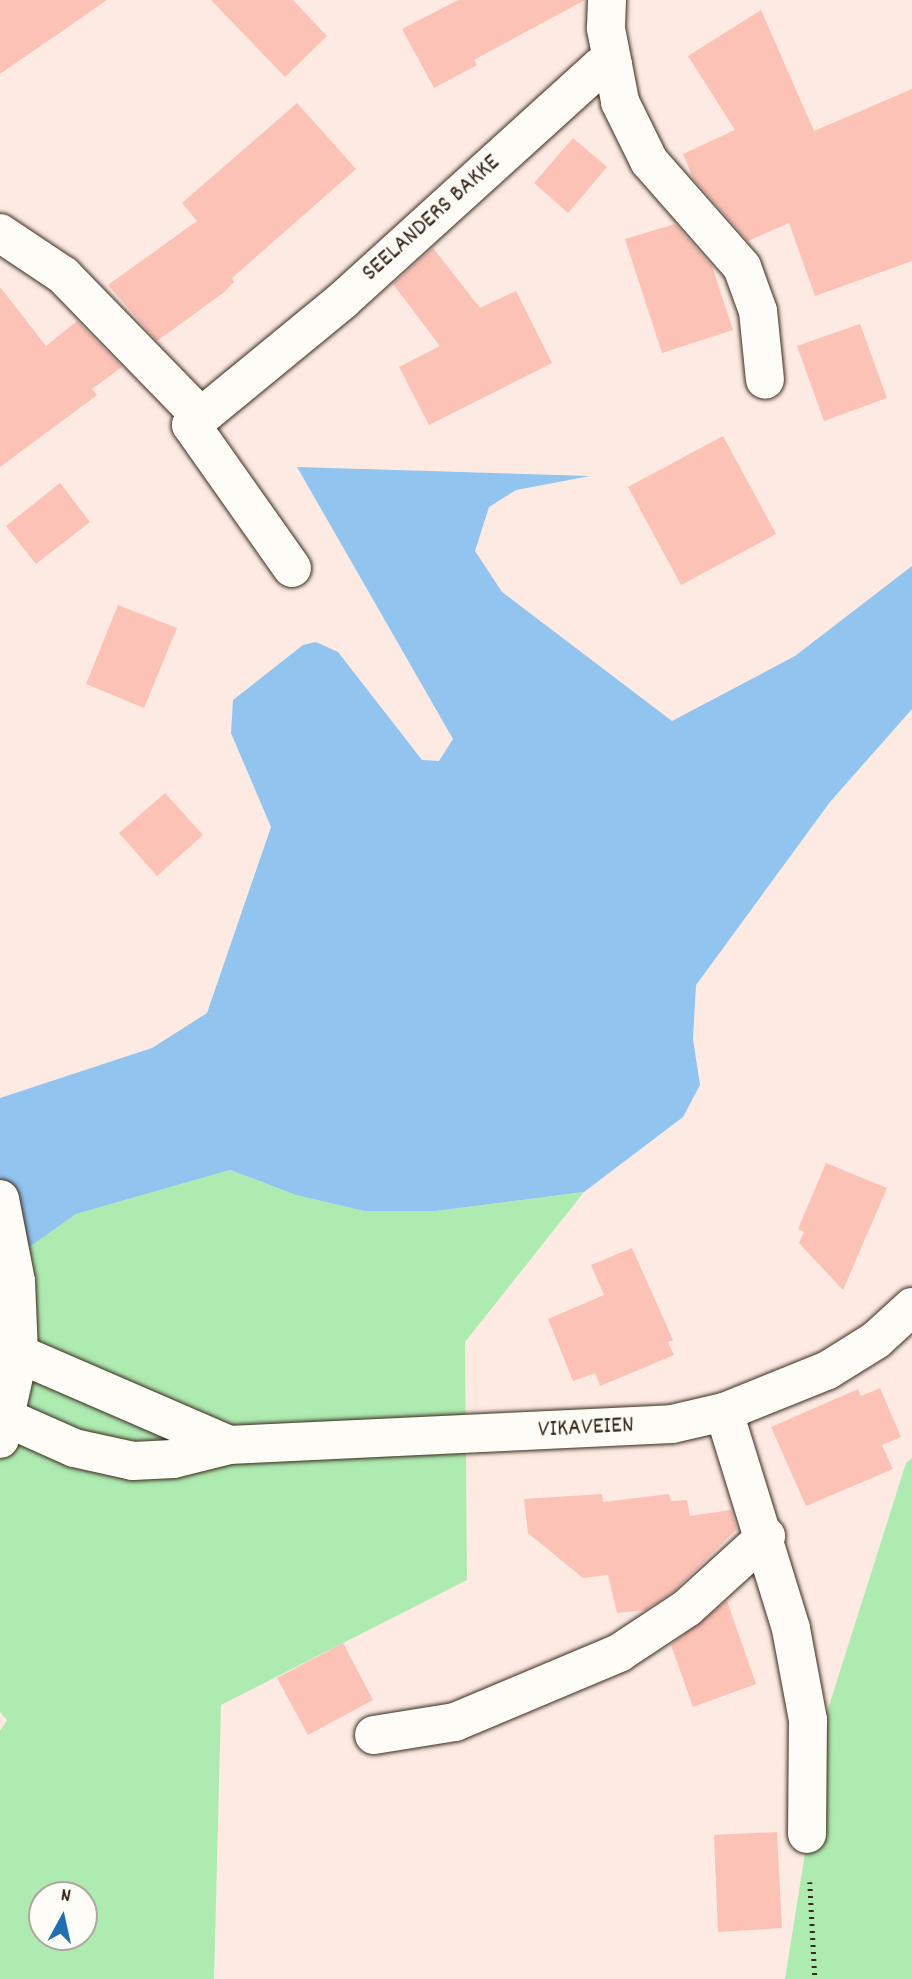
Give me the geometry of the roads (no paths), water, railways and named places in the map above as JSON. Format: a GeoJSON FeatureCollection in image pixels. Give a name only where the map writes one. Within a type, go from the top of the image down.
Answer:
{"type":"FeatureCollection","features":[{"type":"Feature","properties":{"kind":"street"},"geometry":{"type":"LineString","coordinates":[[607,0],[606,28],[620,102],[649,161],[742,267],[758,311],[765,380]]}},
{"type":"Feature","properties":{"kind":"street","name":"SEELANDERS BAKKE"},"geometry":{"type":"LineString","coordinates":[[200,416],[343,300],[600,67],[613,65]]}},
{"type":"Feature","properties":{"kind":"street"},"geometry":{"type":"LineString","coordinates":[[0,233],[63,275],[200,416],[191,425],[292,568]]}},
{"type":"Feature","properties":{"kind":"street"},"geometry":{"type":"LineString","coordinates":[[0,1199],[18,1307],[9,1356],[3,1425]]}},
{"type":"Feature","properties":{"kind":"street","name":"VIKAVEIEN"},"geometry":{"type":"LineString","coordinates":[[3,1425],[74,1448],[133,1461],[173,1459],[229,1445],[614,1429],[672,1424],[724,1412],[828,1370],[876,1340],[912,1307]]}},
{"type":"Feature","properties":{"kind":"street","name":"VIKAVEIEN"},"geometry":{"type":"LineString","coordinates":[[9,1356],[229,1445]]}},
{"type":"Feature","properties":{"kind":"street"},"geometry":{"type":"LineString","coordinates":[[724,1412],[766,1536],[791,1629],[808,1720],[807,1834]]}},
{"type":"Feature","properties":{"kind":"street"},"geometry":{"type":"LineString","coordinates":[[374,1735],[455,1722],[619,1653],[687,1608],[766,1536]]}},
{"type":"Feature","properties":{"kind":"water"},"geometry":{"type":"Polygon","coordinates":[[[297,467],[590,476],[516,490],[489,507],[475,551],[502,592],[672,721],[795,656],[912,566],[912,709],[830,802],[696,985],[693,1039],[700,1085],[683,1117],[584,1192],[436,1211],[364,1211],[296,1195],[230,1170],[76,1214],[0,1268],[0,1098],[152,1048],[207,1013],[271,827],[231,733],[233,700],[303,645],[316,642],[338,652],[422,760],[439,761],[453,739],[297,467]]]}}]}
